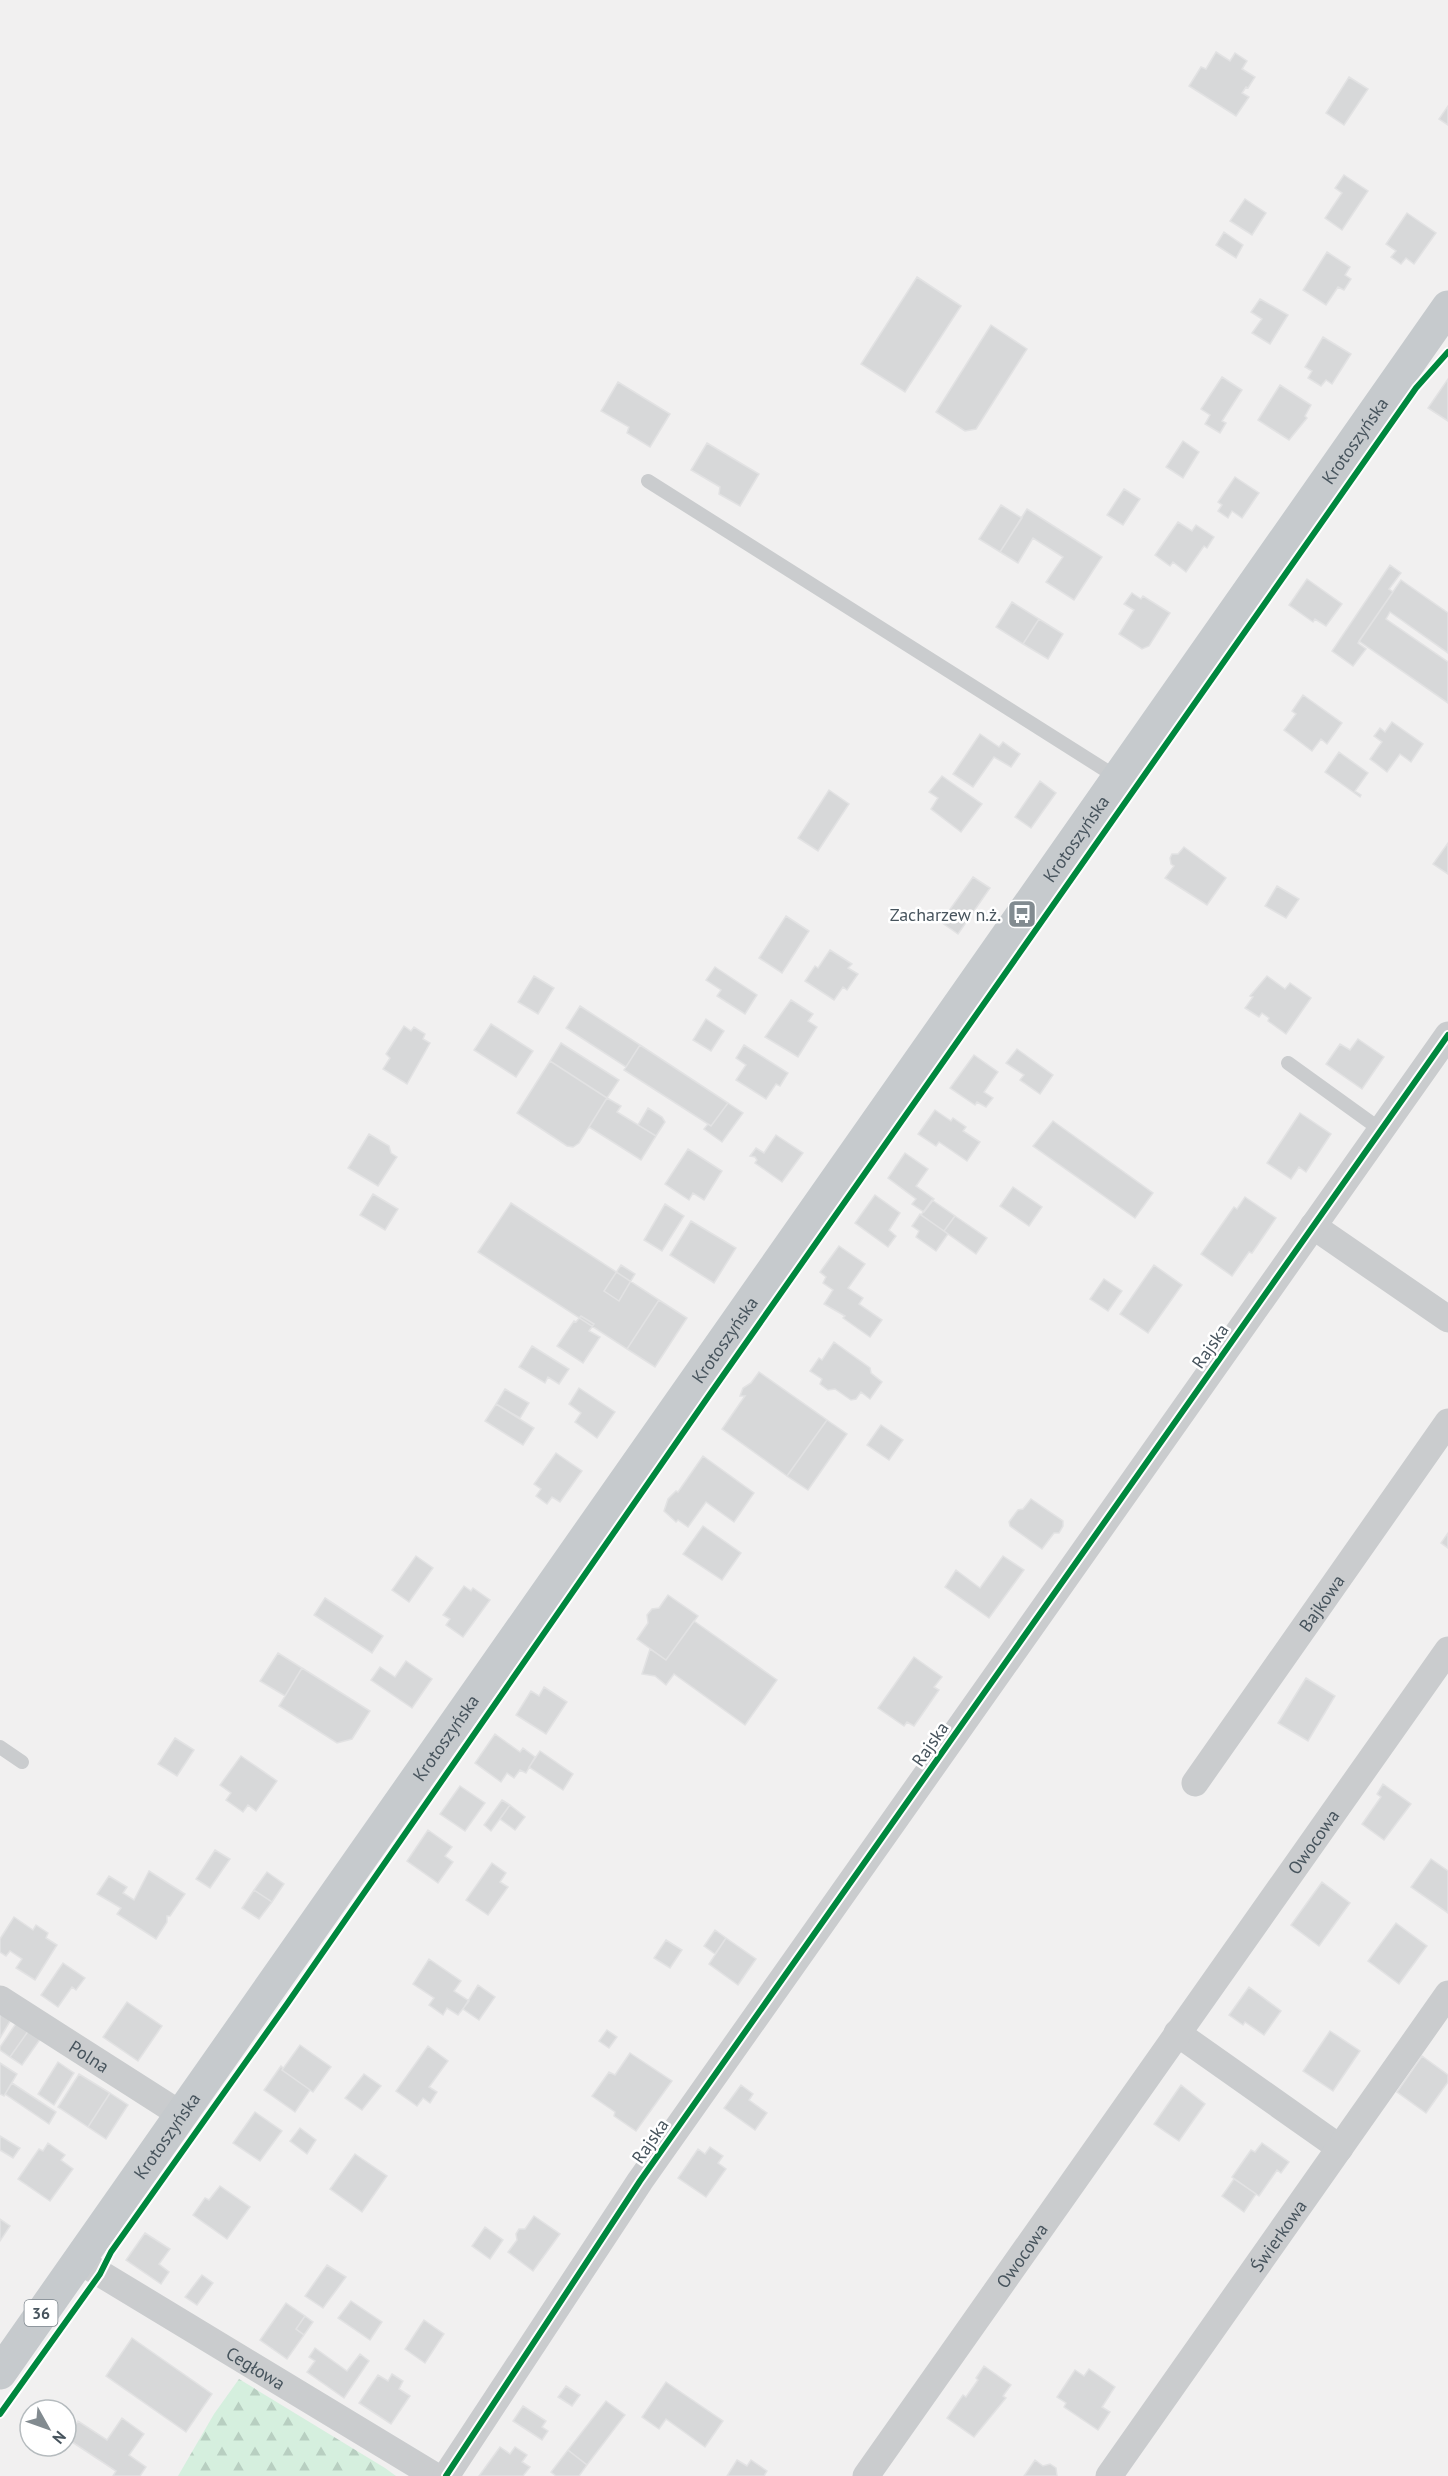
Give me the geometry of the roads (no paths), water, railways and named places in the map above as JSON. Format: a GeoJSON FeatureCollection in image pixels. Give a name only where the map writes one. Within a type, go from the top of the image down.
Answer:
{"type":"FeatureCollection","features":[{"type":"Feature","properties":{"kind":"main road","name":"Krotoszyńska"},"geometry":{"type":"LineString","coordinates":[[0,2373],[1448,307]]}},
{"type":"Feature","properties":{"kind":"street","name":"Rajska"},"geometry":{"type":"LineString","coordinates":[[446,2476],[640,2181],[1448,1035]]}},
{"type":"Feature","properties":{"kind":"street"},"geometry":{"type":"LineString","coordinates":[[1314,1226],[1448,1319]]}},
{"type":"Feature","properties":{"kind":"street","name":"Bajkowa"},"geometry":{"type":"LineString","coordinates":[[1195,1782],[1448,1422]]}},
{"type":"Feature","properties":{"kind":"street","name":"Owocowa"},"geometry":{"type":"LineString","coordinates":[[866,2476],[1448,1650]]}},
{"type":"Feature","properties":{"kind":"street","name":"Świerkowa"},"geometry":{"type":"LineString","coordinates":[[1109,2476],[1448,1994]]}},
{"type":"Feature","properties":{"kind":"street","name":"Polna"},"geometry":{"type":"LineString","coordinates":[[0,1999],[180,2114]]}},
{"type":"Feature","properties":{"kind":"street"},"geometry":{"type":"LineString","coordinates":[[1177,2033],[1340,2148]]}},
{"type":"Feature","properties":{"kind":"street","name":"Cegłowa"},"geometry":{"type":"LineString","coordinates":[[78,2260],[435,2476]]}},
{"type":"Feature","properties":{"kind":"lane"},"geometry":{"type":"LineString","coordinates":[[648,481],[1118,778]]}},
{"type":"Feature","properties":{"kind":"lane"},"geometry":{"type":"LineString","coordinates":[[1288,1063],[1381,1130]]}},
{"type":"Feature","properties":{"kind":"lane"},"geometry":{"type":"LineString","coordinates":[[0,1747],[22,1762]]}},
{"type":"Feature","properties":{"kind":"place","name":"Zacharzew n.ż."},"geometry":{"type":"Point","coordinates":[1022,914]}}]}
